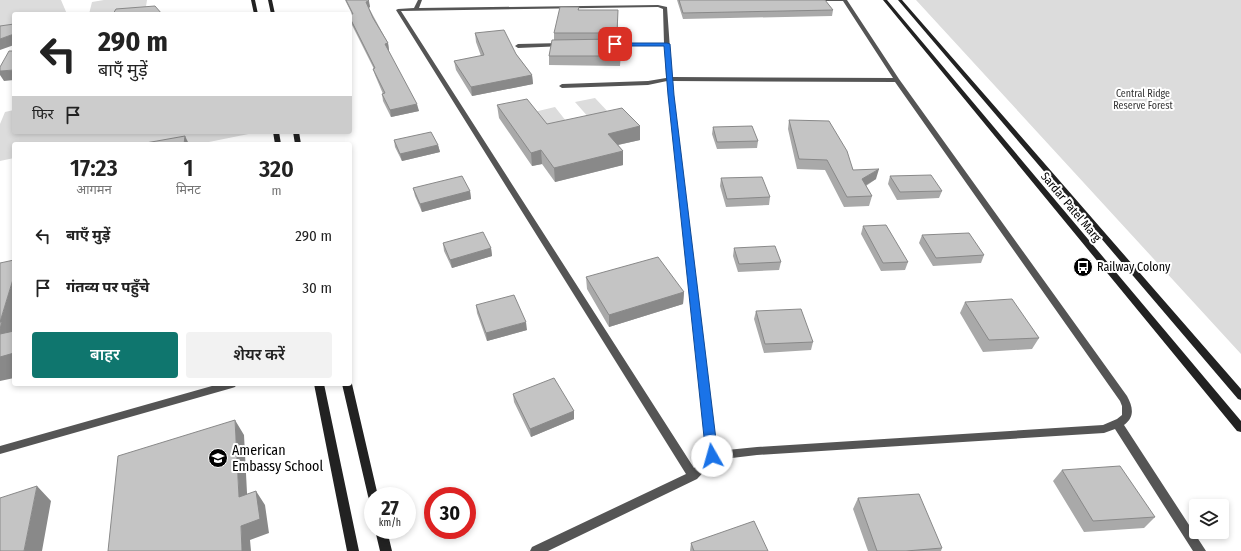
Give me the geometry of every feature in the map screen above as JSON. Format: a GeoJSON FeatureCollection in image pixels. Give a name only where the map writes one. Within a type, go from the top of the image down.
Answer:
{"type":"FeatureCollection","features":[{"type":"Feature","properties":{"kind":"main road"},"geometry":{"type":"LineString","coordinates":[[253,0],[256,12]]}},
{"type":"Feature","properties":{"kind":"main road"},"geometry":{"type":"LineString","coordinates":[[270,0],[273,12]]}},
{"type":"Feature","properties":{"kind":"main road","name":"Sardar Patel Marg"},"geometry":{"type":"LineString","coordinates":[[885,0],[1241,428]]}},
{"type":"Feature","properties":{"kind":"main road","name":"Sardar Patel Marg"},"geometry":{"type":"LineString","coordinates":[[900,0],[1241,396]]}},
{"type":"Feature","properties":{"kind":"main road"},"geometry":{"type":"LineString","coordinates":[[319,386],[353,551]]}},
{"type":"Feature","properties":{"kind":"main road"},"geometry":{"type":"LineString","coordinates":[[347,386],[371,487]]}},
{"type":"Feature","properties":{"kind":"main road"},"geometry":{"type":"LineString","coordinates":[[383,539],[386,551]]}},
{"type":"Feature","properties":{"kind":"street"},"geometry":{"type":"LineString","coordinates":[[416,10],[420,0]]}},
{"type":"Feature","properties":{"kind":"street"},"geometry":{"type":"LineString","coordinates":[[536,551],[693,476],[712,456],[757,451],[1104,430],[1125,421],[1129,408],[1124,399],[897,80],[845,0],[805,0]]}},
{"type":"Feature","properties":{"kind":"street"},"geometry":{"type":"LineString","coordinates":[[693,476],[398,10],[641,3],[665,8],[669,79],[712,456]]}},
{"type":"Feature","properties":{"kind":"street"},"geometry":{"type":"LineString","coordinates":[[518,46],[571,44]]}},
{"type":"Feature","properties":{"kind":"street"},"geometry":{"type":"LineString","coordinates":[[602,44],[667,44]]}},
{"type":"Feature","properties":{"kind":"street"},"geometry":{"type":"LineString","coordinates":[[562,86],[648,83],[669,79],[897,80]]}},
{"type":"Feature","properties":{"kind":"street"},"geometry":{"type":"LineString","coordinates":[[0,450],[225,386]]}},
{"type":"Feature","properties":{"kind":"street"},"geometry":{"type":"LineString","coordinates":[[1117,424],[1200,551]]}},
{"type":"Feature","properties":{"kind":"green space"},"geometry":{"type":"Polygon","coordinates":[[[0,0],[61,0],[66,12],[12,12],[12,30],[0,32],[0,0]]]}},
{"type":"Feature","properties":{"kind":"green space"},"geometry":{"type":"Polygon","coordinates":[[[104,0],[147,0],[145,12],[90,12],[92,2],[104,0]]]}},
{"type":"Feature","properties":{"kind":"green space","name":"Central Ridge Reserve Forest"},"geometry":{"type":"Polygon","coordinates":[[[916,0],[1241,0],[1241,354],[916,0]]]}},
{"type":"Feature","properties":{"kind":"green space"},"geometry":{"type":"Polygon","coordinates":[[[595,98],[611,115],[590,119],[575,102],[595,98]]]}},
{"type":"Feature","properties":{"kind":"green space"},"geometry":{"type":"Polygon","coordinates":[[[555,107],[570,126],[548,131],[534,112],[555,107]]]}},
{"type":"Feature","properties":{"kind":"green space"},"geometry":{"type":"Polygon","coordinates":[[[12,110],[12,134],[249,134],[209,142],[12,142],[12,158],[0,161],[0,124],[5,112],[12,110]]]}},
{"type":"Feature","properties":{"kind":"building"},"geometry":{"type":"Polygon","coordinates":[[[346,0],[369,1],[366,2],[373,18],[388,43],[385,44],[417,104],[390,110],[382,94],[385,93],[373,69],[375,68],[352,22],[352,12],[346,0]]]}},
{"type":"Feature","properties":{"kind":"building"},"geometry":{"type":"Polygon","coordinates":[[[679,0],[825,0],[833,10],[683,13],[679,0]]]}},
{"type":"Feature","properties":{"kind":"building"},"geometry":{"type":"Polygon","coordinates":[[[155,6],[160,12],[114,12],[116,9],[155,6]]]}},
{"type":"Feature","properties":{"kind":"building"},"geometry":{"type":"Polygon","coordinates":[[[560,7],[579,7],[578,10],[618,10],[617,33],[554,33],[560,7]]]}},
{"type":"Feature","properties":{"kind":"building"},"geometry":{"type":"Polygon","coordinates":[[[12,24],[12,35],[0,39],[0,26],[12,24]]]}},
{"type":"Feature","properties":{"kind":"building"},"geometry":{"type":"Polygon","coordinates":[[[504,30],[516,54],[532,75],[471,87],[454,61],[484,55],[475,33],[504,30]]]}},
{"type":"Feature","properties":{"kind":"building"},"geometry":{"type":"Polygon","coordinates":[[[616,39],[616,43],[621,43],[620,56],[549,56],[552,40],[616,39]]]}},
{"type":"Feature","properties":{"kind":"building"},"geometry":{"type":"Polygon","coordinates":[[[9,51],[12,51],[12,70],[0,71],[0,67],[9,51]]]}},
{"type":"Feature","properties":{"kind":"building"},"geometry":{"type":"Polygon","coordinates":[[[527,99],[547,124],[622,108],[640,126],[608,134],[623,151],[554,168],[541,150],[531,153],[497,105],[527,99]]]}},
{"type":"Feature","properties":{"kind":"building"},"geometry":{"type":"Polygon","coordinates":[[[789,120],[829,121],[847,151],[853,170],[879,169],[862,179],[872,196],[847,197],[827,160],[799,159],[789,120]]]}},
{"type":"Feature","properties":{"kind":"building"},"geometry":{"type":"Polygon","coordinates":[[[752,126],[758,141],[717,142],[713,127],[752,126]]]}},
{"type":"Feature","properties":{"kind":"building"},"geometry":{"type":"Polygon","coordinates":[[[431,132],[438,145],[400,154],[394,140],[431,132]]]}},
{"type":"Feature","properties":{"kind":"building"},"geometry":{"type":"Polygon","coordinates":[[[185,136],[184,142],[151,142],[185,136]]]}},
{"type":"Feature","properties":{"kind":"building"},"geometry":{"type":"Polygon","coordinates":[[[931,175],[942,191],[900,192],[890,176],[931,175]]]}},
{"type":"Feature","properties":{"kind":"building"},"geometry":{"type":"Polygon","coordinates":[[[462,176],[470,191],[420,204],[413,188],[462,176]]]}},
{"type":"Feature","properties":{"kind":"building"},"geometry":{"type":"Polygon","coordinates":[[[762,177],[770,197],[727,199],[721,178],[762,177]]]}},
{"type":"Feature","properties":{"kind":"building"},"geometry":{"type":"Polygon","coordinates":[[[886,225],[908,262],[883,263],[863,226],[886,225]]]}},
{"type":"Feature","properties":{"kind":"building"},"geometry":{"type":"Polygon","coordinates":[[[483,232],[491,248],[450,260],[443,243],[483,232]]]}},
{"type":"Feature","properties":{"kind":"building"},"geometry":{"type":"Polygon","coordinates":[[[969,233],[984,255],[936,258],[922,235],[969,233]]]}},
{"type":"Feature","properties":{"kind":"building"},"geometry":{"type":"Polygon","coordinates":[[[775,246],[781,262],[739,264],[734,248],[775,246]]]}},
{"type":"Feature","properties":{"kind":"building"},"geometry":{"type":"Polygon","coordinates":[[[658,257],[684,292],[609,315],[586,277],[658,257]]]}},
{"type":"Feature","properties":{"kind":"building"},"geometry":{"type":"Polygon","coordinates":[[[12,260],[12,283],[0,322],[0,263],[12,260]]]}},
{"type":"Feature","properties":{"kind":"building"},"geometry":{"type":"Polygon","coordinates":[[[514,295],[526,322],[486,333],[476,305],[514,295]]]}},
{"type":"Feature","properties":{"kind":"building"},"geometry":{"type":"Polygon","coordinates":[[[1012,299],[1039,338],[989,340],[965,302],[1012,299]]]}},
{"type":"Feature","properties":{"kind":"building"},"geometry":{"type":"Polygon","coordinates":[[[801,309],[813,342],[765,344],[756,311],[801,309]]]}},
{"type":"Feature","properties":{"kind":"building"},"geometry":{"type":"Polygon","coordinates":[[[12,331],[12,354],[0,357],[0,334],[12,331]]]}},
{"type":"Feature","properties":{"kind":"building"},"geometry":{"type":"Polygon","coordinates":[[[554,378],[574,411],[530,429],[513,394],[554,378]]]}},
{"type":"Feature","properties":{"kind":"building"},"geometry":{"type":"Polygon","coordinates":[[[235,420],[239,497],[256,491],[260,519],[241,526],[242,551],[108,551],[118,456],[235,420]]]}},
{"type":"Feature","properties":{"kind":"building"},"geometry":{"type":"Polygon","coordinates":[[[1120,466],[1155,517],[1093,521],[1062,470],[1120,466]]]}},
{"type":"Feature","properties":{"kind":"building"},"geometry":{"type":"Polygon","coordinates":[[[37,486],[24,551],[0,551],[0,498],[37,486]]]}},
{"type":"Feature","properties":{"kind":"building"},"geometry":{"type":"Polygon","coordinates":[[[919,494],[942,548],[906,551],[877,551],[858,498],[919,494]]]}},
{"type":"Feature","properties":{"kind":"building"},"geometry":{"type":"Polygon","coordinates":[[[754,521],[768,551],[694,551],[691,543],[754,521]]]}},
{"type":"Feature","properties":{"kind":"place","name":"Railway Colony"},"geometry":{"type":"Point","coordinates":[1083,267]}},
{"type":"Feature","properties":{"kind":"place","name":"American Embassy School"},"geometry":{"type":"Point","coordinates":[218,458]}},
{"type":"Feature","properties":{"kind":"route"},"geometry":{"type":"LineString","coordinates":[[615,44],[667,44],[669,79],[712,456]]}}]}
